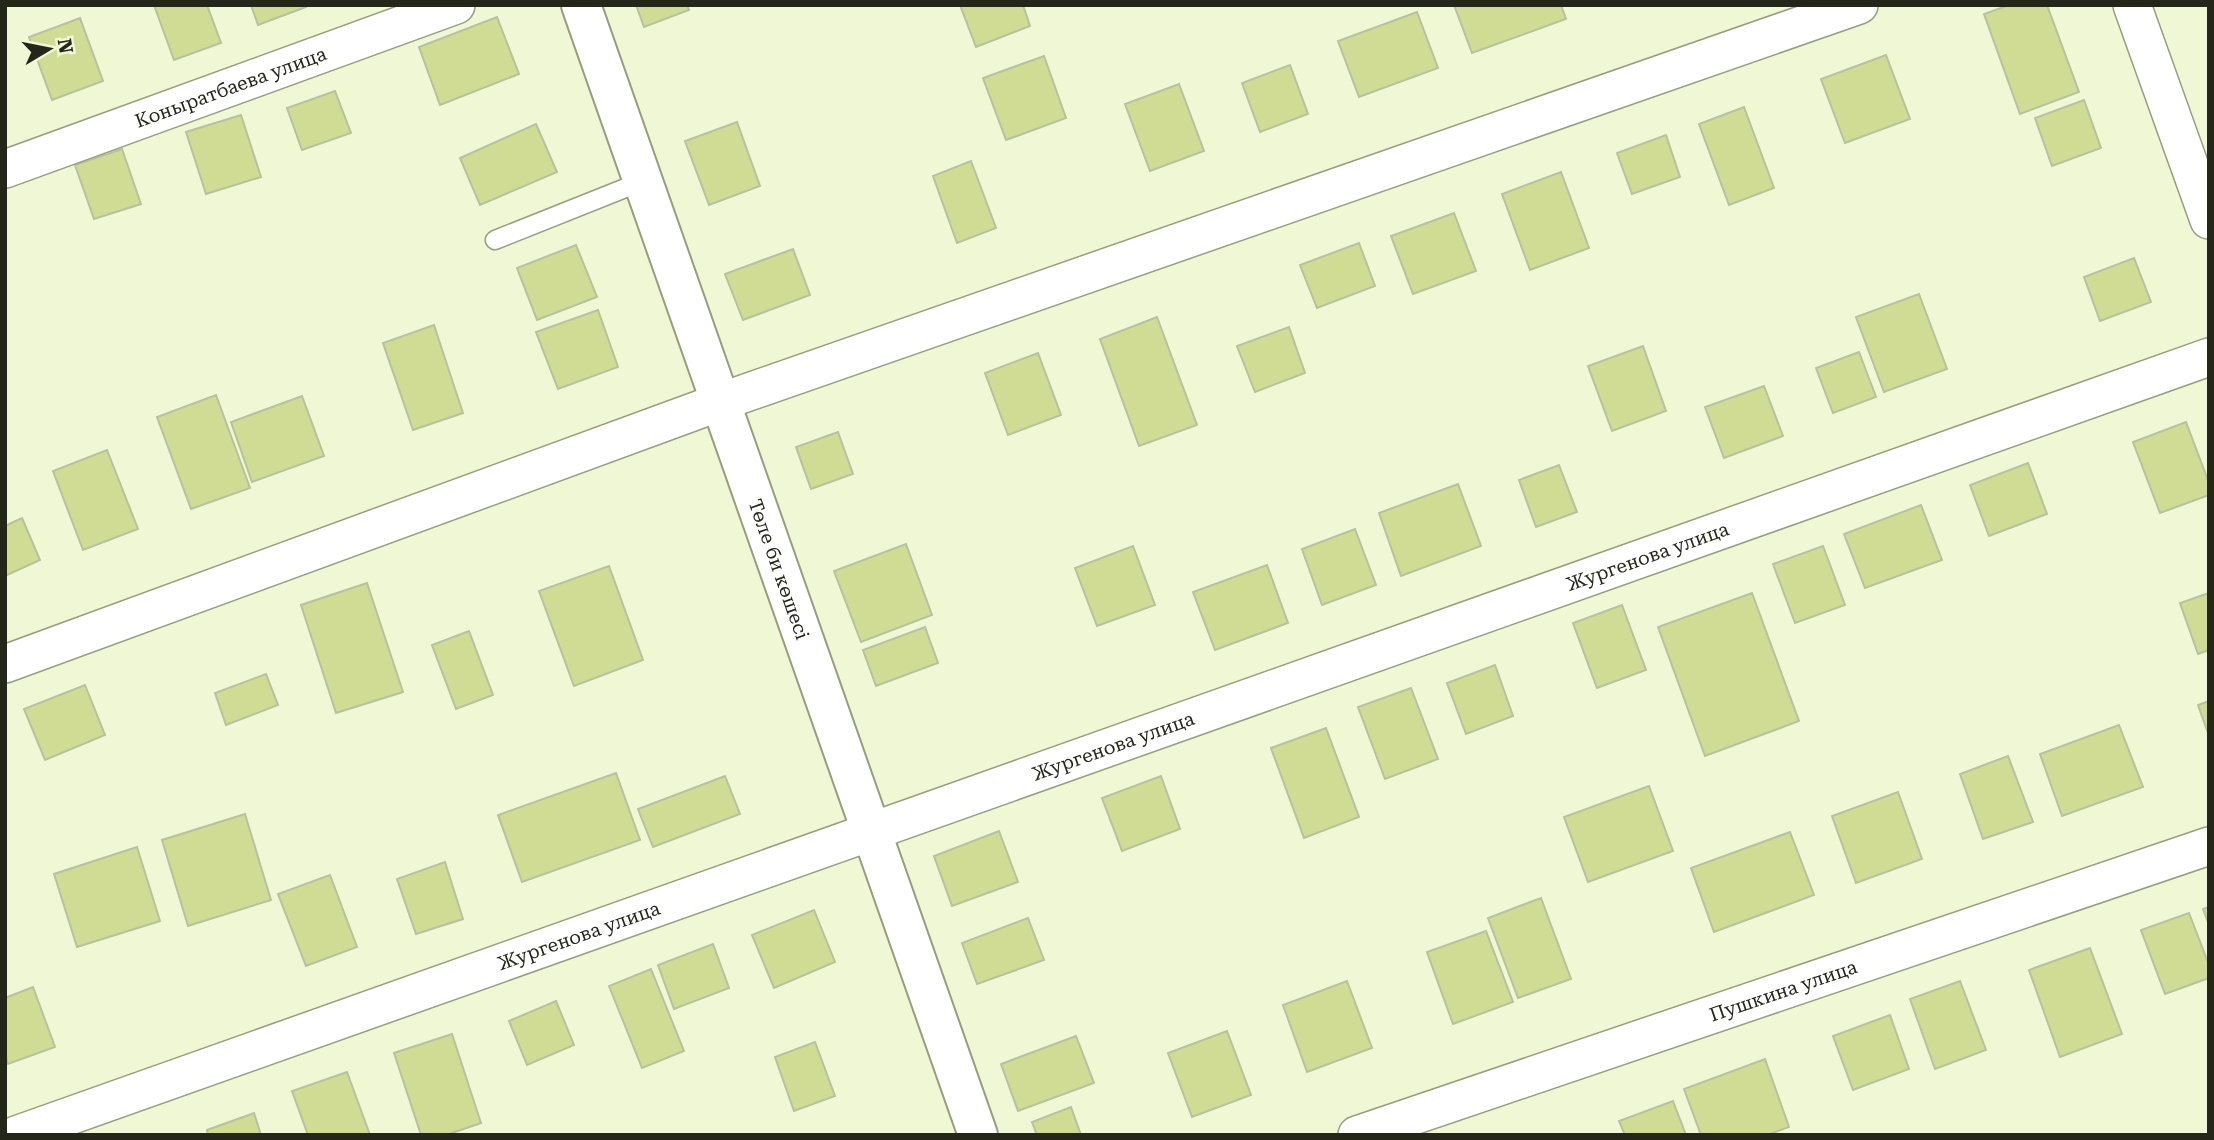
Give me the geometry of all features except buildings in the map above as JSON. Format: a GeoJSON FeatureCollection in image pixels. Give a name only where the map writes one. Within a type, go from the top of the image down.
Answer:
{"type":"FeatureCollection","features":[{"type":"Feature","properties":{"kind":"street","name":"Коныратбаева улица"},"geometry":{"type":"LineString","coordinates":[[5,169],[456,5]]}},
{"type":"Feature","properties":{"kind":"street","name":"Төле би көшесі"},"geometry":{"type":"LineString","coordinates":[[581,5],[978,1135]]}},
{"type":"Feature","properties":{"kind":"street"},"geometry":{"type":"LineString","coordinates":[[5,664],[720,402],[1858,5]]}},
{"type":"Feature","properties":{"kind":"street"},"geometry":{"type":"LineString","coordinates":[[2132,5],[2209,220]]}},
{"type":"Feature","properties":{"kind":"street","name":"Жургенова улица"},"geometry":{"type":"LineString","coordinates":[[16,1135],[2209,358]]}},
{"type":"Feature","properties":{"kind":"street","name":"Пушкина улица"},"geometry":{"type":"LineString","coordinates":[[1357,1135],[2209,846]]}},
{"type":"Feature","properties":{"kind":"lane"},"geometry":{"type":"LineString","coordinates":[[495,240],[643,181]]}}]}
